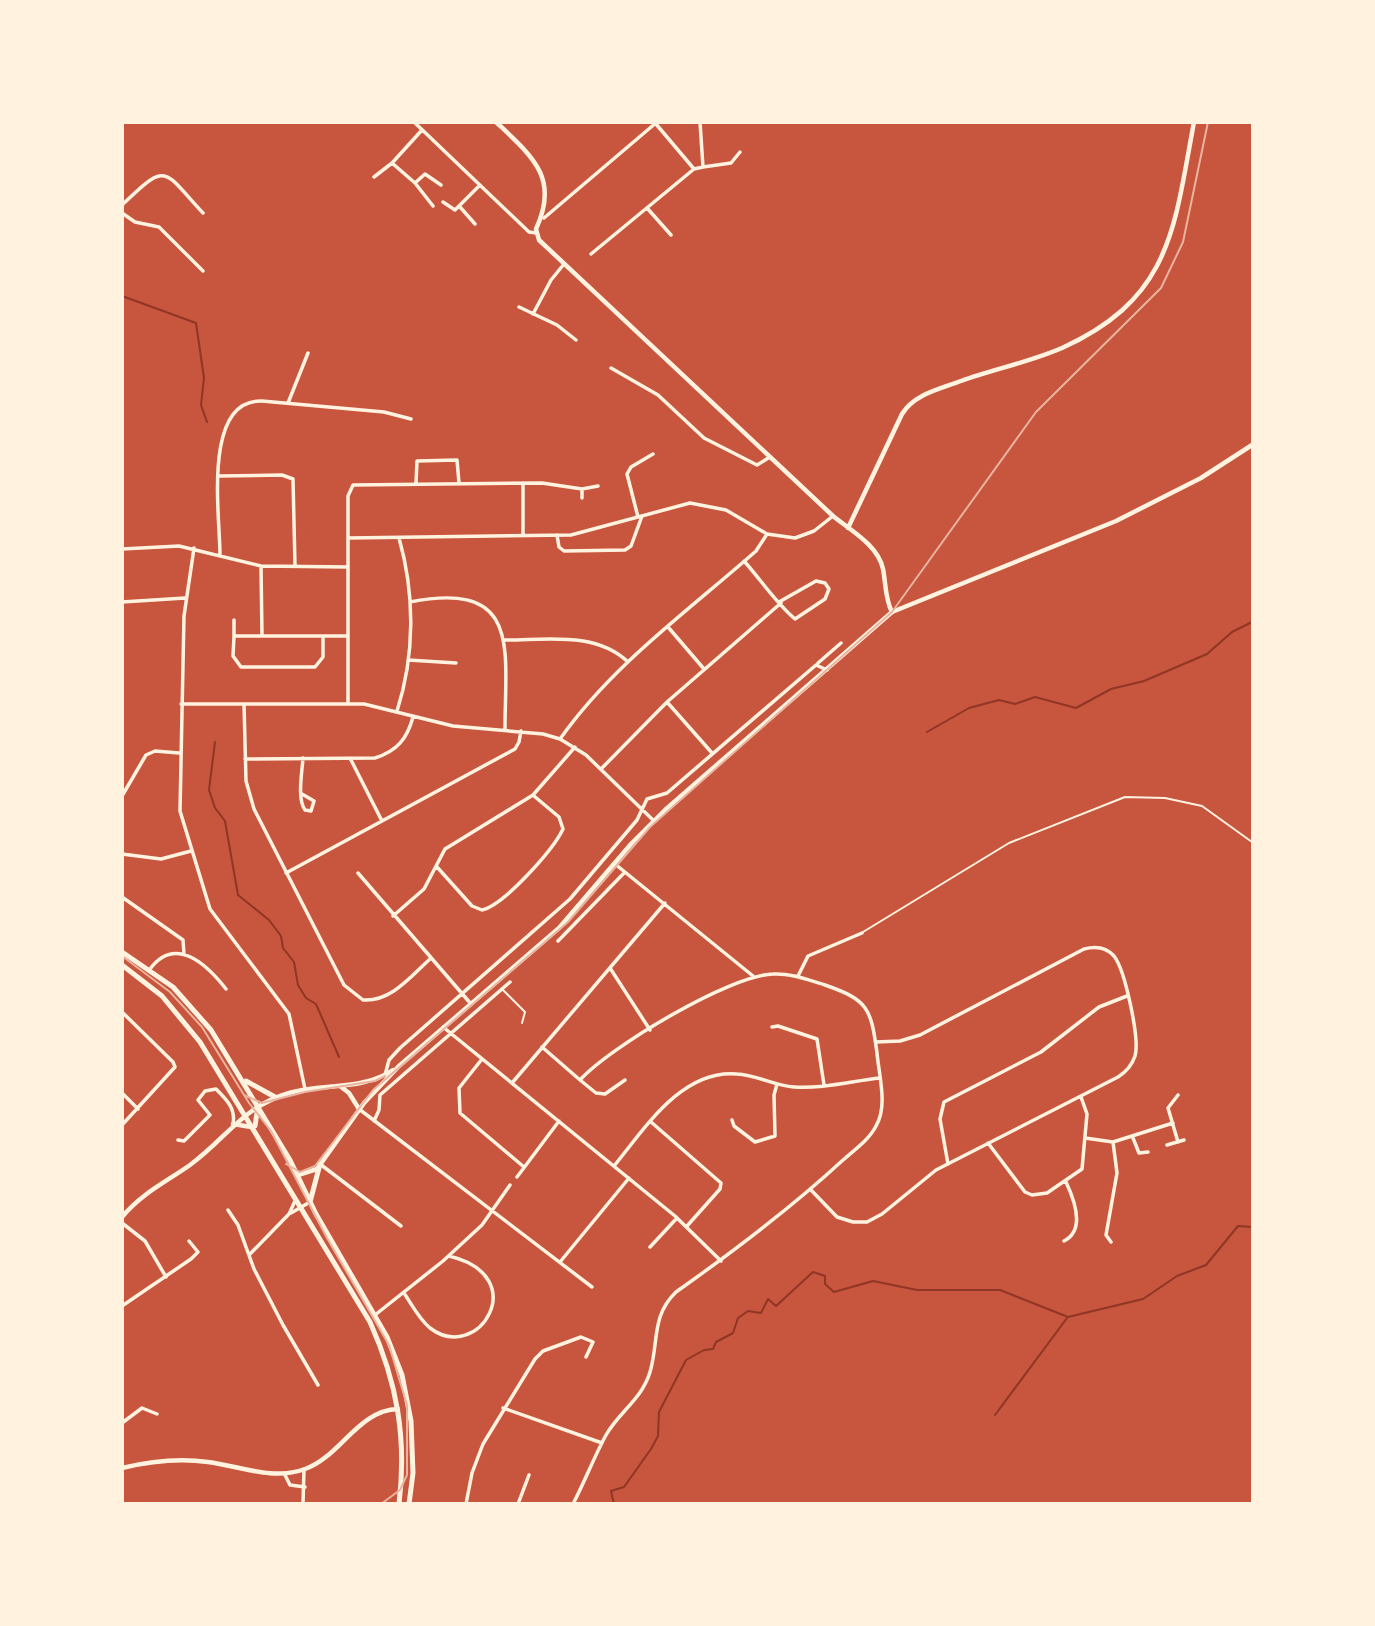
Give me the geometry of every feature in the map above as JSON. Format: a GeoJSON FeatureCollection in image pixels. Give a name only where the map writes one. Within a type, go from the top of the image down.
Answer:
{"type":"FeatureCollection","features":[{"type":"Feature","properties":{"kind":"highway"},"geometry":{"type":"LineString","coordinates":[[122,952],[150,969],[195,1009],[241,1076],[375,1315],[395,1354],[408,1397],[413,1439],[409,1503]]}},
{"type":"Feature","properties":{"kind":"highway"},"geometry":{"type":"LineString","coordinates":[[122,965],[157,991],[180,1015],[255,1129],[370,1322],[386,1358],[399,1409],[402,1461],[399,1503]]}},
{"type":"Feature","properties":{"kind":"highway"},"geometry":{"type":"LineString","coordinates":[[241,1076],[260,1091],[275,1097]]}},
{"type":"Feature","properties":{"kind":"highway"},"geometry":{"type":"LineString","coordinates":[[255,1129],[258,1106]]}},
{"type":"Feature","properties":{"kind":"highway"},"geometry":{"type":"LineString","coordinates":[[310,1202],[320,1164]]}},
{"type":"Feature","properties":{"kind":"highway"},"geometry":{"type":"LineString","coordinates":[[278,1167],[298,1175]]}},
{"type":"Feature","properties":{"kind":"highway"},"geometry":{"type":"LineString","coordinates":[[399,1409],[408,1397]]}},
{"type":"Feature","properties":{"kind":"main road"},"geometry":{"type":"LineString","coordinates":[[496,122],[539,166],[544,179],[544,218],[536,233],[564,264],[833,516],[865,542],[881,562],[887,600],[892,612]]}},
{"type":"Feature","properties":{"kind":"main road"},"geometry":{"type":"LineString","coordinates":[[848,528],[902,414],[911,403],[968,378],[1063,347],[1107,320],[1147,284],[1159,266],[1175,223],[1194,122]]}},
{"type":"Feature","properties":{"kind":"main road"},"geometry":{"type":"LineString","coordinates":[[298,1175],[309,1173],[320,1164],[359,1109],[399,1066],[559,928],[654,821],[892,612],[1116,521],[1201,478],[1252,445]]}},
{"type":"Feature","properties":{"kind":"main road"},"geometry":{"type":"LineString","coordinates":[[122,1217],[156,1185],[197,1159],[244,1114],[258,1106],[275,1097],[305,1089],[375,1081],[399,1066]]}},
{"type":"Feature","properties":{"kind":"main road"},"geometry":{"type":"LineString","coordinates":[[339,1086],[349,1093],[359,1109]]}},
{"type":"Feature","properties":{"kind":"main road"},"geometry":{"type":"LineString","coordinates":[[233,1124],[255,1129]]}},
{"type":"Feature","properties":{"kind":"main road"},"geometry":{"type":"LineString","coordinates":[[391,1409],[397,1397]]}},
{"type":"Feature","properties":{"kind":"main road"},"geometry":{"type":"LineString","coordinates":[[122,1468],[160,1461],[185,1460],[266,1473],[304,1469],[323,1458],[366,1421],[391,1409],[399,1409]]}},
{"type":"Feature","properties":{"kind":"street"},"geometry":{"type":"LineString","coordinates":[[414,122],[530,232],[536,233]]}},
{"type":"Feature","properties":{"kind":"street"},"geometry":{"type":"LineString","coordinates":[[700,122],[703,167]]}},
{"type":"Feature","properties":{"kind":"street"},"geometry":{"type":"LineString","coordinates":[[544,218],[656,123],[694,169]]}},
{"type":"Feature","properties":{"kind":"street"},"geometry":{"type":"LineString","coordinates":[[374,177],[392,163],[422,130]]}},
{"type":"Feature","properties":{"kind":"street"},"geometry":{"type":"LineString","coordinates":[[591,254],[694,169],[731,163],[740,152]]}},
{"type":"Feature","properties":{"kind":"street"},"geometry":{"type":"LineString","coordinates":[[392,163],[415,183],[433,206]]}},
{"type":"Feature","properties":{"kind":"street"},"geometry":{"type":"LineString","coordinates":[[122,205],[152,176],[159,174],[170,178],[203,213]]}},
{"type":"Feature","properties":{"kind":"street"},"geometry":{"type":"LineString","coordinates":[[415,183],[425,174],[441,185]]}},
{"type":"Feature","properties":{"kind":"street"},"geometry":{"type":"LineString","coordinates":[[443,202],[452,210],[460,206],[480,185]]}},
{"type":"Feature","properties":{"kind":"street"},"geometry":{"type":"LineString","coordinates":[[460,206],[475,224]]}},
{"type":"Feature","properties":{"kind":"street"},"geometry":{"type":"LineString","coordinates":[[647,208],[671,235]]}},
{"type":"Feature","properties":{"kind":"street"},"geometry":{"type":"LineString","coordinates":[[122,213],[135,222],[159,227],[204,271]]}},
{"type":"Feature","properties":{"kind":"street"},"geometry":{"type":"LineString","coordinates":[[533,314],[551,280],[564,264]]}},
{"type":"Feature","properties":{"kind":"street"},"geometry":{"type":"LineString","coordinates":[[519,307],[557,325],[576,340]]}},
{"type":"Feature","properties":{"kind":"street"},"geometry":{"type":"LineString","coordinates":[[288,403],[308,353]]}},
{"type":"Feature","properties":{"kind":"street"},"geometry":{"type":"LineString","coordinates":[[611,368],[641,383],[714,444],[757,465],[770,457]]}},
{"type":"Feature","properties":{"kind":"street"},"geometry":{"type":"LineString","coordinates":[[220,555],[219,476],[223,434],[234,411],[250,401],[384,412],[411,419]]}},
{"type":"Feature","properties":{"kind":"street"},"geometry":{"type":"LineString","coordinates":[[557,536],[559,547],[564,551],[625,550],[631,546],[640,517],[627,474],[631,467],[653,454]]}},
{"type":"Feature","properties":{"kind":"street"},"geometry":{"type":"LineString","coordinates":[[416,484],[416,461],[457,460],[459,483]]}},
{"type":"Feature","properties":{"kind":"street"},"geometry":{"type":"LineString","coordinates":[[219,476],[282,475],[293,479],[295,566]]}},
{"type":"Feature","properties":{"kind":"street"},"geometry":{"type":"LineString","coordinates":[[523,483],[523,536]]}},
{"type":"Feature","properties":{"kind":"street"},"geometry":{"type":"LineString","coordinates":[[348,703],[348,496],[353,485],[550,483],[582,489],[598,486]]}},
{"type":"Feature","properties":{"kind":"street"},"geometry":{"type":"LineString","coordinates":[[582,489],[582,498]]}},
{"type":"Feature","properties":{"kind":"street"},"geometry":{"type":"LineString","coordinates":[[348,538],[557,536],[585,533],[675,505],[708,505],[735,514],[767,534],[795,538],[814,531],[833,516]]}},
{"type":"Feature","properties":{"kind":"street"},"geometry":{"type":"LineString","coordinates":[[560,739],[585,706],[628,662],[744,561],[767,534]]}},
{"type":"Feature","properties":{"kind":"street"},"geometry":{"type":"LineString","coordinates":[[397,712],[408,660],[410,602],[399,538]]}},
{"type":"Feature","properties":{"kind":"street"},"geometry":{"type":"LineString","coordinates":[[122,549],[164,546],[194,548],[261,565],[348,567]]}},
{"type":"Feature","properties":{"kind":"street"},"geometry":{"type":"LineString","coordinates":[[194,548],[185,598],[178,801],[209,909],[289,1014],[305,1089]]}},
{"type":"Feature","properties":{"kind":"street"},"geometry":{"type":"LineString","coordinates":[[601,769],[667,702],[780,603],[816,581],[825,583],[829,589],[825,598],[798,619],[780,603],[744,561]]}},
{"type":"Feature","properties":{"kind":"street"},"geometry":{"type":"LineString","coordinates":[[261,565],[262,636]]}},
{"type":"Feature","properties":{"kind":"street"},"geometry":{"type":"LineString","coordinates":[[410,602],[446,596],[475,601],[495,620],[505,640],[505,730]]}},
{"type":"Feature","properties":{"kind":"street"},"geometry":{"type":"LineString","coordinates":[[122,602],[185,598]]}},
{"type":"Feature","properties":{"kind":"street"},"geometry":{"type":"LineString","coordinates":[[234,620],[233,656],[241,667],[315,667],[323,657],[323,636]]}},
{"type":"Feature","properties":{"kind":"street"},"geometry":{"type":"LineString","coordinates":[[668,627],[704,669]]}},
{"type":"Feature","properties":{"kind":"street"},"geometry":{"type":"LineString","coordinates":[[234,636],[348,636]]}},
{"type":"Feature","properties":{"kind":"street"},"geometry":{"type":"LineString","coordinates":[[505,640],[593,642],[617,651],[628,662]]}},
{"type":"Feature","properties":{"kind":"street"},"geometry":{"type":"LineString","coordinates":[[385,1075],[388,1060],[570,900],[638,820],[647,799],[667,793],[841,643]]}},
{"type":"Feature","properties":{"kind":"street"},"geometry":{"type":"LineString","coordinates":[[408,660],[456,663]]}},
{"type":"Feature","properties":{"kind":"street"},"geometry":{"type":"LineString","coordinates":[[816,664],[827,670]]}},
{"type":"Feature","properties":{"kind":"street"},"geometry":{"type":"LineString","coordinates":[[667,702],[712,753]]}},
{"type":"Feature","properties":{"kind":"street"},"geometry":{"type":"LineString","coordinates":[[244,703],[246,781],[254,809],[344,985],[355,997],[369,1001],[387,996],[430,959]]}},
{"type":"Feature","properties":{"kind":"street"},"geometry":{"type":"LineString","coordinates":[[181,704],[348,703],[453,726],[521,731],[560,739],[575,747],[601,769],[654,821]]}},
{"type":"Feature","properties":{"kind":"street"},"geometry":{"type":"LineString","coordinates":[[245,759],[375,758],[390,753],[406,737],[414,718]]}},
{"type":"Feature","properties":{"kind":"street"},"geometry":{"type":"LineString","coordinates":[[286,873],[515,749],[521,731]]}},
{"type":"Feature","properties":{"kind":"street"},"geometry":{"type":"LineString","coordinates":[[393,916],[424,889],[445,849],[533,795],[575,747]]}},
{"type":"Feature","properties":{"kind":"street"},"geometry":{"type":"LineString","coordinates":[[122,796],[132,776],[150,752],[179,753]]}},
{"type":"Feature","properties":{"kind":"street"},"geometry":{"type":"LineString","coordinates":[[302,794],[314,801],[311,811],[302,808],[302,794],[303,758]]}},
{"type":"Feature","properties":{"kind":"street"},"geometry":{"type":"LineString","coordinates":[[350,758],[382,821]]}},
{"type":"Feature","properties":{"kind":"street"},"geometry":{"type":"LineString","coordinates":[[437,867],[472,906],[482,910],[492,906],[527,874],[563,829],[559,817],[533,795]]}},
{"type":"Feature","properties":{"kind":"street"},"geometry":{"type":"LineString","coordinates":[[122,854],[161,859],[191,851]]}},
{"type":"Feature","properties":{"kind":"street"},"geometry":{"type":"LineString","coordinates":[[615,863],[753,976]]}},
{"type":"Feature","properties":{"kind":"street"},"geometry":{"type":"LineString","coordinates":[[558,941],[625,872]]}},
{"type":"Feature","properties":{"kind":"street"},"geometry":{"type":"LineString","coordinates":[[358,873],[471,1004]]}},
{"type":"Feature","properties":{"kind":"street"},"geometry":{"type":"LineString","coordinates":[[122,897],[182,939],[184,955]]}},
{"type":"Feature","properties":{"kind":"street"},"geometry":{"type":"LineString","coordinates":[[512,1083],[665,904]]}},
{"type":"Feature","properties":{"kind":"street"},"geometry":{"type":"LineString","coordinates":[[798,976],[808,956],[862,933]]}},
{"type":"Feature","properties":{"kind":"street"},"geometry":{"type":"LineString","coordinates":[[811,1190],[837,1217],[861,1223],[882,1214],[929,1175],[1118,1077],[1133,1062],[1136,1046],[1128,996],[1116,959],[1107,950],[1090,948],[920,1035],[900,1041],[875,1042]]}},
{"type":"Feature","properties":{"kind":"street"},"geometry":{"type":"LineString","coordinates":[[150,969],[163,958],[184,955],[200,960],[226,989]]}},
{"type":"Feature","properties":{"kind":"street"},"geometry":{"type":"LineString","coordinates":[[610,968],[650,1030]]}},
{"type":"Feature","properties":{"kind":"street"},"geometry":{"type":"LineString","coordinates":[[573,1503],[602,1443],[644,1386],[652,1363],[657,1320],[670,1298],[811,1190],[874,1130],[882,1108],[872,1018],[858,999],[798,976],[775,973],[753,976],[708,995],[610,1052],[580,1080]]}},
{"type":"Feature","properties":{"kind":"street"},"geometry":{"type":"LineString","coordinates":[[374,1121],[379,1110],[380,1095],[510,982]]}},
{"type":"Feature","properties":{"kind":"street"},"geometry":{"type":"LineString","coordinates":[[948,1164],[940,1119],[944,1102],[1041,1052],[1099,1007],[1128,996]]}},
{"type":"Feature","properties":{"kind":"street"},"geometry":{"type":"LineString","coordinates":[[122,1012],[176,1065],[122,1125]]}},
{"type":"Feature","properties":{"kind":"street"},"geometry":{"type":"LineString","coordinates":[[772,1027],[778,1026],[817,1038],[824,1085]]}},
{"type":"Feature","properties":{"kind":"street"},"geometry":{"type":"LineString","coordinates":[[443,1027],[687,1226],[721,1261]]}},
{"type":"Feature","properties":{"kind":"street"},"geometry":{"type":"LineString","coordinates":[[542,1047],[596,1093],[605,1094],[625,1080]]}},
{"type":"Feature","properties":{"kind":"street"},"geometry":{"type":"LineString","coordinates":[[482,1059],[459,1088],[460,1113],[524,1167]]}},
{"type":"Feature","properties":{"kind":"street"},"geometry":{"type":"LineString","coordinates":[[614,1166],[651,1122],[685,1089],[707,1077],[741,1074],[793,1087],[880,1078]]}},
{"type":"Feature","properties":{"kind":"street"},"geometry":{"type":"LineString","coordinates":[[209,1082],[230,1105],[233,1124]]}},
{"type":"Feature","properties":{"kind":"street"},"geometry":{"type":"LineString","coordinates":[[732,1120],[734,1126],[755,1142],[775,1136],[774,1095],[777,1084]]}},
{"type":"Feature","properties":{"kind":"street"},"geometry":{"type":"LineString","coordinates":[[178,1140],[184,1141],[210,1115],[198,1100],[205,1091],[216,1089]]}},
{"type":"Feature","properties":{"kind":"street"},"geometry":{"type":"LineString","coordinates":[[122,1093],[138,1109]]}},
{"type":"Feature","properties":{"kind":"street"},"geometry":{"type":"LineString","coordinates":[[989,1143],[1029,1195],[1042,1195],[1066,1182],[1082,1169],[1087,1114],[1081,1096]]}},
{"type":"Feature","properties":{"kind":"street"},"geometry":{"type":"LineString","coordinates":[[1178,1096],[1168,1106],[1178,1142]]}},
{"type":"Feature","properties":{"kind":"street"},"geometry":{"type":"LineString","coordinates":[[359,1109],[592,1287]]}},
{"type":"Feature","properties":{"kind":"street"},"geometry":{"type":"LineString","coordinates":[[517,1177],[559,1121]]}},
{"type":"Feature","properties":{"kind":"street"},"geometry":{"type":"LineString","coordinates":[[651,1122],[721,1183],[720,1189],[687,1226]]}},
{"type":"Feature","properties":{"kind":"street"},"geometry":{"type":"LineString","coordinates":[[1086,1138],[1113,1142],[1172,1123]]}},
{"type":"Feature","properties":{"kind":"street"},"geometry":{"type":"LineString","coordinates":[[1133,1137],[1139,1153],[1148,1152]]}},
{"type":"Feature","properties":{"kind":"street"},"geometry":{"type":"LineString","coordinates":[[1167,1145],[1184,1140]]}},
{"type":"Feature","properties":{"kind":"street"},"geometry":{"type":"LineString","coordinates":[[1111,1242],[1106,1238],[1117,1173],[1113,1142]]}},
{"type":"Feature","properties":{"kind":"street"},"geometry":{"type":"LineString","coordinates":[[320,1164],[401,1226]]}},
{"type":"Feature","properties":{"kind":"street"},"geometry":{"type":"LineString","coordinates":[[560,1262],[629,1178]]}},
{"type":"Feature","properties":{"kind":"street"},"geometry":{"type":"LineString","coordinates":[[1064,1241],[1071,1236],[1076,1220],[1074,1203],[1066,1182]]}},
{"type":"Feature","properties":{"kind":"street"},"geometry":{"type":"LineString","coordinates":[[375,1315],[449,1256],[482,1225],[510,1185]]}},
{"type":"Feature","properties":{"kind":"street"},"geometry":{"type":"LineString","coordinates":[[289,1214],[295,1196]]}},
{"type":"Feature","properties":{"kind":"street"},"geometry":{"type":"LineString","coordinates":[[250,1254],[289,1214],[310,1202]]}},
{"type":"Feature","properties":{"kind":"street"},"geometry":{"type":"LineString","coordinates":[[228,1210],[250,1254],[254,1269],[318,1385]]}},
{"type":"Feature","properties":{"kind":"street"},"geometry":{"type":"LineString","coordinates":[[650,1247],[677,1218]]}},
{"type":"Feature","properties":{"kind":"street"},"geometry":{"type":"LineString","coordinates":[[122,1223],[145,1241],[166,1277]]}},
{"type":"Feature","properties":{"kind":"street"},"geometry":{"type":"LineString","coordinates":[[122,1306],[198,1252],[189,1241]]}},
{"type":"Feature","properties":{"kind":"street"},"geometry":{"type":"LineString","coordinates":[[404,1293],[425,1323],[442,1335],[462,1335],[484,1324],[494,1296],[486,1275],[471,1263],[449,1256]]}},
{"type":"Feature","properties":{"kind":"street"},"geometry":{"type":"LineString","coordinates":[[466,1503],[477,1458],[503,1408],[543,1351],[573,1339],[587,1338],[593,1342],[586,1357]]}},
{"type":"Feature","properties":{"kind":"street"},"geometry":{"type":"LineString","coordinates":[[122,1423],[142,1408],[157,1414]]}},
{"type":"Feature","properties":{"kind":"street"},"geometry":{"type":"LineString","coordinates":[[503,1408],[602,1443]]}},
{"type":"Feature","properties":{"kind":"street"},"geometry":{"type":"LineString","coordinates":[[303,1503],[306,1487],[304,1469]]}},
{"type":"Feature","properties":{"kind":"street"},"geometry":{"type":"LineString","coordinates":[[284,1473],[290,1485],[306,1487]]}},
{"type":"Feature","properties":{"kind":"street"},"geometry":{"type":"LineString","coordinates":[[519,1503],[529,1475]]}},
{"type":"Feature","properties":{"kind":"lane"},"geometry":{"type":"LineString","coordinates":[[862,933],[1009,843],[1125,797],[1165,798],[1202,806],[1252,842]]}},
{"type":"Feature","properties":{"kind":"lane"},"geometry":{"type":"LineString","coordinates":[[502,989],[525,1013],[522,1023]]}},
{"type":"Feature","properties":{"kind":"waterway"},"geometry":{"type":"LineString","coordinates":[[122,296],[196,323],[204,378],[201,405],[207,422]]}},
{"type":"Feature","properties":{"kind":"waterway"},"geometry":{"type":"LineString","coordinates":[[927,732],[969,708],[999,700],[1015,704],[1035,697],[1076,708],[1111,689],[1144,681],[1207,654],[1232,632],[1252,622]]}},
{"type":"Feature","properties":{"kind":"waterway"},"geometry":{"type":"LineString","coordinates":[[215,742],[209,790],[215,808],[225,821],[238,895],[269,920],[281,936],[283,948],[294,962],[298,985],[306,998],[316,1004],[339,1057]]}},
{"type":"Feature","properties":{"kind":"waterway"},"geometry":{"type":"LineString","coordinates":[[614,1504],[611,1491],[624,1487],[658,1436],[659,1412],[686,1360],[704,1350],[713,1349],[716,1342],[733,1333],[738,1318],[748,1311],[761,1313],[768,1299],[776,1306],[813,1272],[825,1276],[825,1284],[834,1292],[873,1281],[917,1290],[1000,1290],[1068,1317],[1143,1299],[1177,1276],[1206,1265],[1238,1226],[1252,1227]]}},
{"type":"Feature","properties":{"kind":"waterway"},"geometry":{"type":"LineString","coordinates":[[995,1415],[1067,1318]]}},
{"type":"Feature","properties":{"kind":"tram line"},"geometry":{"type":"LineString","coordinates":[[286,1164],[300,1172],[315,1166],[373,1090],[568,922],[650,827],[892,612],[1036,412],[1161,288],[1183,242],[1208,122]]}},
{"type":"Feature","properties":{"kind":"tram line"},"geometry":{"type":"LineString","coordinates":[[122,956],[170,992],[202,1027],[249,1103],[271,1131],[327,1238],[389,1345],[407,1405],[407,1475],[400,1490],[381,1504]]}},
{"type":"Feature","properties":{"kind":"tram line"},"geometry":{"type":"LineString","coordinates":[[244,1095],[262,1103],[305,1092],[375,1081],[385,1076]]}}]}
